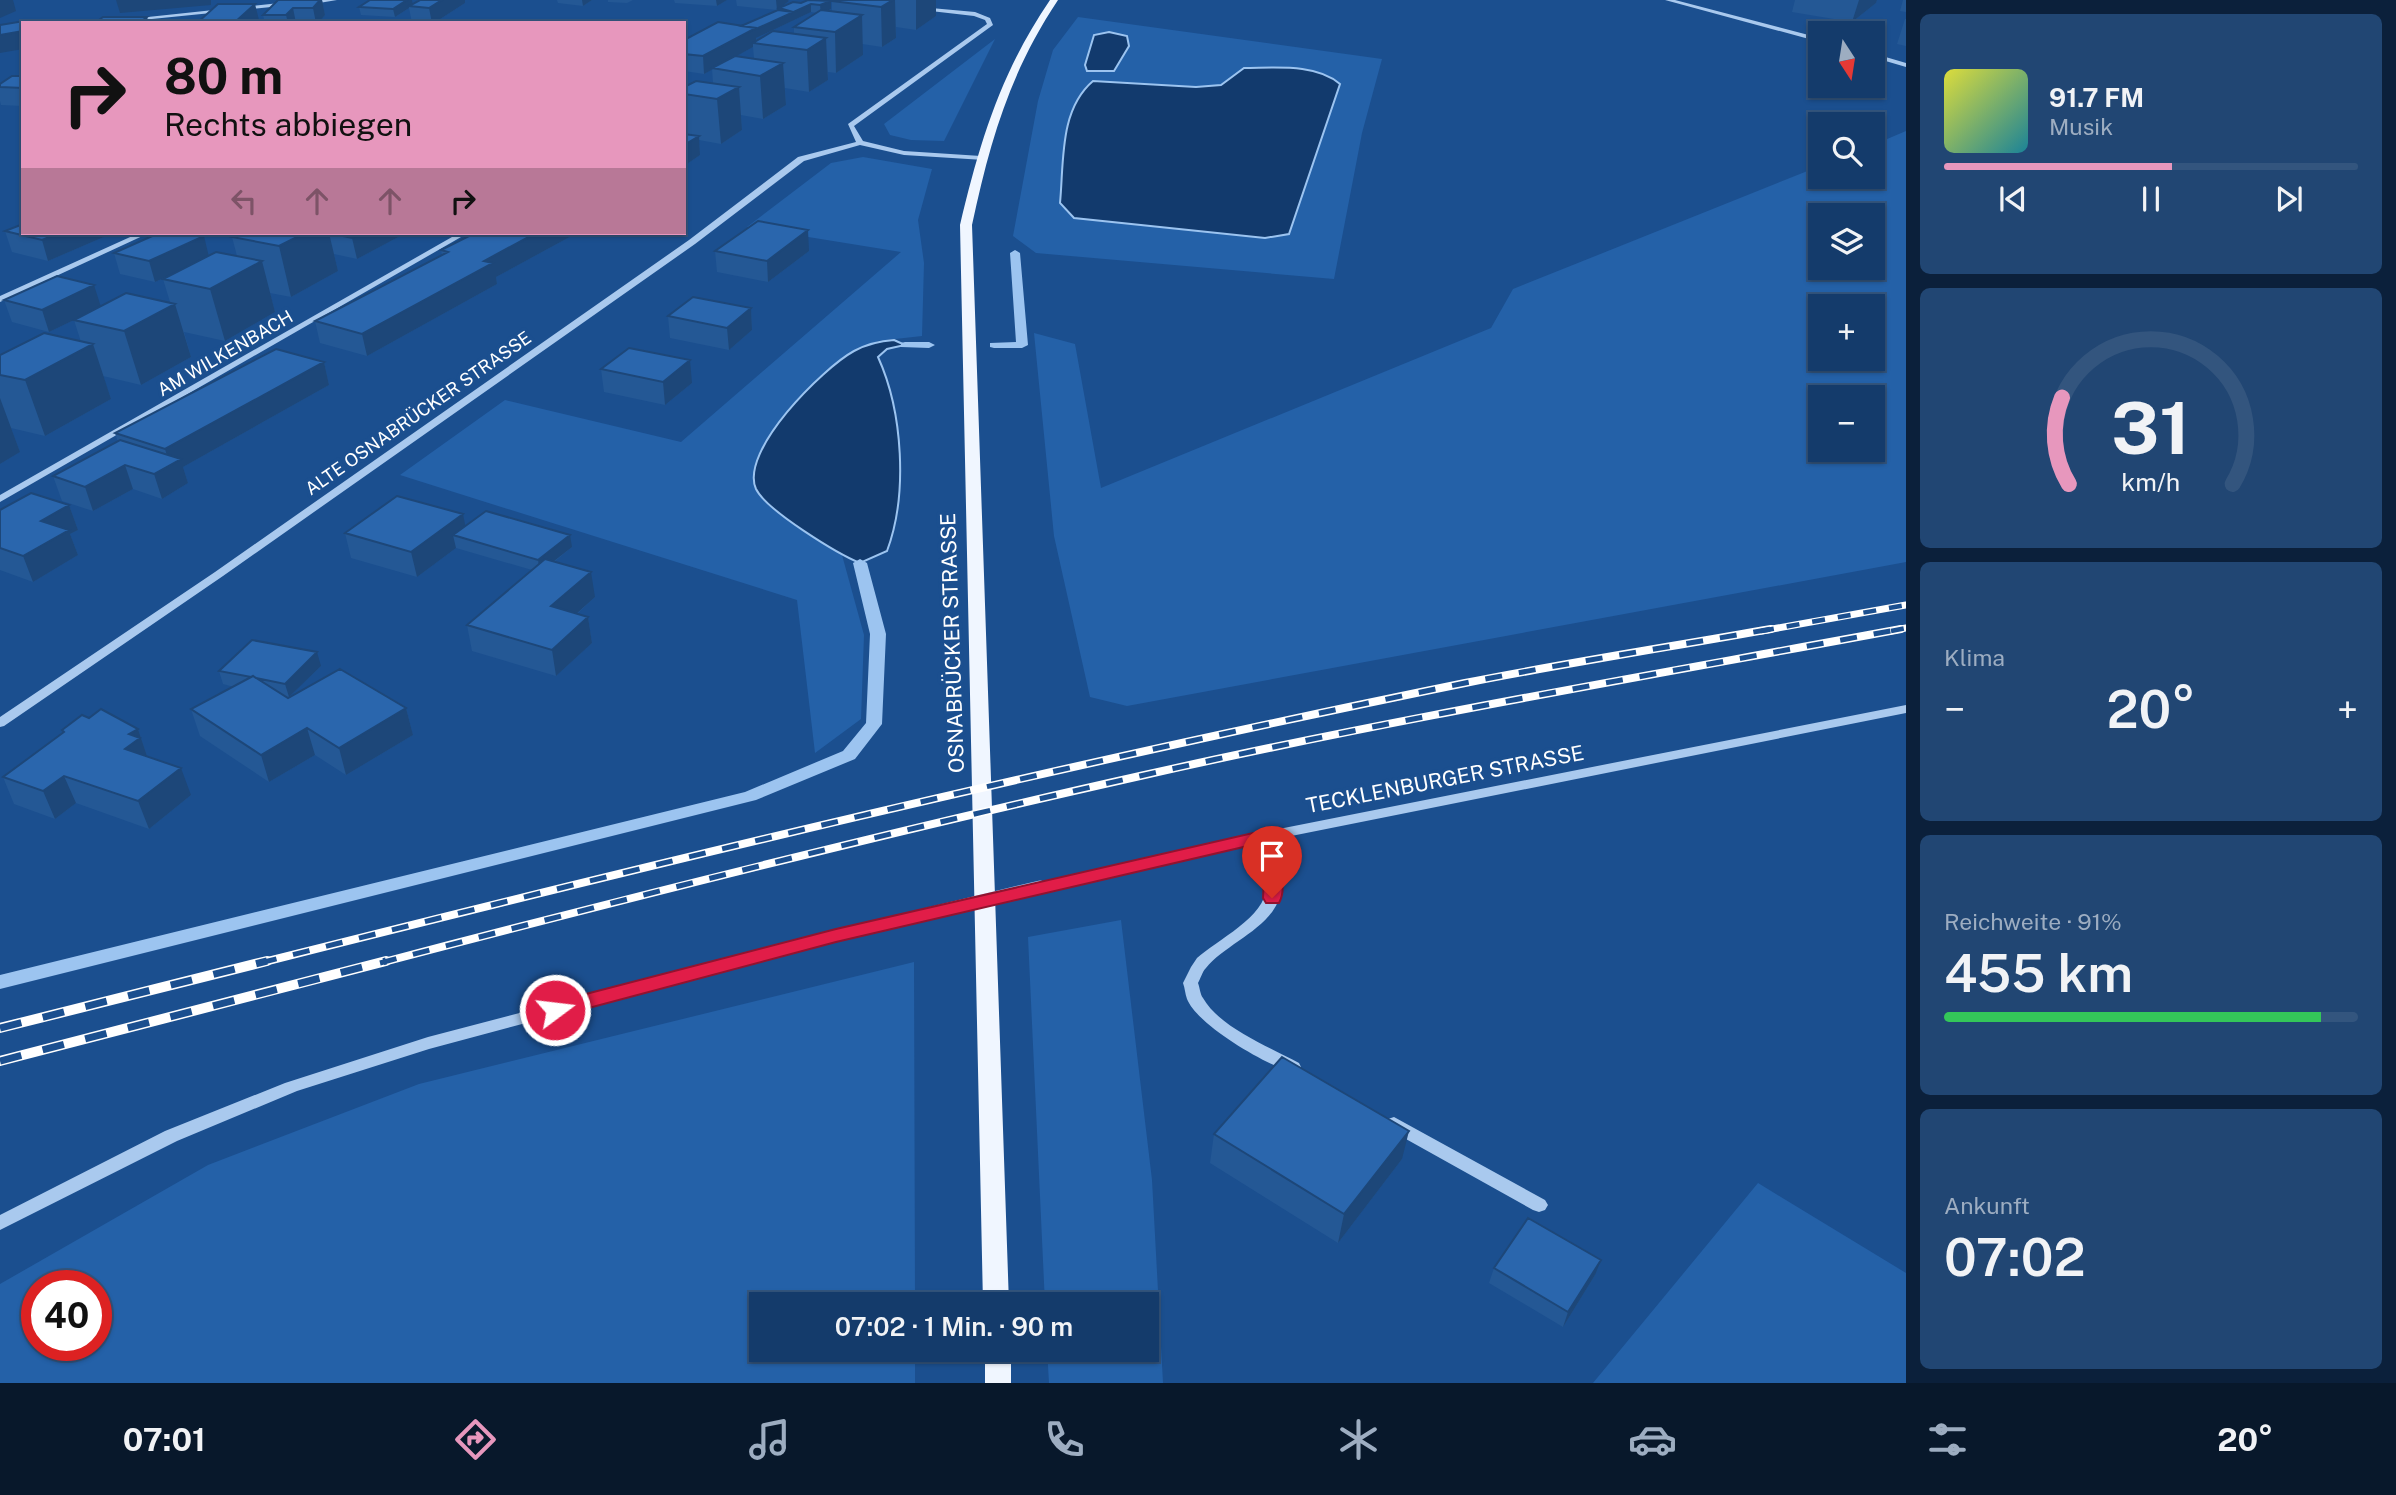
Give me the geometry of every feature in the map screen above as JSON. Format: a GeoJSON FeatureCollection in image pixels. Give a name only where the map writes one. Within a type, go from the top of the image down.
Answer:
{"type":"FeatureCollection","features":[{"type":"Feature","properties":{"kind":"main road","name":"OSNABRÜCKER STRASSE"},"geometry":{"type":"LineString","coordinates":[[996,1292],[966,225],[981,158],[999,97],[1020,51],[1054,0]]}},
{"type":"Feature","properties":{"kind":"main road"},"geometry":{"type":"LineString","coordinates":[[998,1362],[998,1383]]}},
{"type":"Feature","properties":{"kind":"street"},"geometry":{"type":"LineString","coordinates":[[258,7],[263,0]]}},
{"type":"Feature","properties":{"kind":"street"},"geometry":{"type":"LineString","coordinates":[[127,19],[334,0]]}},
{"type":"Feature","properties":{"kind":"street"},"geometry":{"type":"LineString","coordinates":[[1668,0],[1808,37]]}},
{"type":"Feature","properties":{"kind":"street"},"geometry":{"type":"LineString","coordinates":[[270,14],[280,5]]}},
{"type":"Feature","properties":{"kind":"street"},"geometry":{"type":"LineString","coordinates":[[911,6],[951,8],[988,19],[990,25],[850,125],[860,143],[904,153],[981,158]]}},
{"type":"Feature","properties":{"kind":"street"},"geometry":{"type":"LineString","coordinates":[[106,21],[113,20]]}},
{"type":"Feature","properties":{"kind":"street"},"geometry":{"type":"LineString","coordinates":[[1885,59],[1906,65]]}},
{"type":"Feature","properties":{"kind":"street","name":"ALTE OSNABRÜCKER STRASSE"},"geometry":{"type":"LineString","coordinates":[[0,723],[230,566],[681,250],[801,159],[860,143]]}},
{"type":"Feature","properties":{"kind":"street"},"geometry":{"type":"LineString","coordinates":[[0,299],[141,235]]}},
{"type":"Feature","properties":{"kind":"street","name":"AM WILKENBACH"},"geometry":{"type":"LineString","coordinates":[[0,499],[461,235]]}},
{"type":"Feature","properties":{"kind":"street","name":"TECKLENBURGER STRASSE"},"geometry":{"type":"LineString","coordinates":[[0,1223],[171,1136],[291,1087],[428,1043],[836,935],[1040,887],[1253,839],[1906,709]]}},
{"type":"Feature","properties":{"kind":"street"},"geometry":{"type":"LineString","coordinates":[[1253,839],[1273,877],[1272,898],[1259,917],[1196,969],[1191,986],[1196,1005],[1209,1019],[1310,1076]]}},
{"type":"Feature","properties":{"kind":"street"},"geometry":{"type":"LineString","coordinates":[[1382,1117],[1539,1205]]}},
{"type":"Feature","properties":{"kind":"shaded area"},"geometry":{"type":"Polygon","coordinates":[[[1078,17],[1382,59],[1362,133],[1334,279],[1036,253],[1013,236],[1038,101],[1053,50],[1078,17]]]}},
{"type":"Feature","properties":{"kind":"shaded area"},"geometry":{"type":"Polygon","coordinates":[[[1109,32],[1127,36],[1129,46],[1114,71],[1087,71],[1085,65],[1094,35],[1109,32]]]}},
{"type":"Feature","properties":{"kind":"shaded area"},"geometry":{"type":"Polygon","coordinates":[[[995,39],[944,141],[911,140],[890,135],[884,124],[995,39]]]}},
{"type":"Feature","properties":{"kind":"shaded area"},"geometry":{"type":"Polygon","coordinates":[[[1244,68],[1307,70],[1330,77],[1340,84],[1289,234],[1265,238],[1074,218],[1060,203],[1063,154],[1069,122],[1082,93],[1093,81],[1196,87],[1221,85],[1244,68]]]}},
{"type":"Feature","properties":{"kind":"shaded area"},"geometry":{"type":"Polygon","coordinates":[[[1906,131],[1906,562],[1127,706],[1090,697],[1054,536],[1034,333],[1075,344],[1101,488],[1491,328],[1513,289],[1808,171],[1808,189],[1885,189],[1885,140],[1906,131]]]}},
{"type":"Feature","properties":{"kind":"shaded area"},"geometry":{"type":"Polygon","coordinates":[[[863,157],[932,169],[918,220],[924,263],[922,336],[877,341],[772,507],[842,555],[864,635],[861,719],[815,753],[797,600],[400,475],[505,400],[681,442],[901,252],[747,227],[831,163],[863,157]]]}},
{"type":"Feature","properties":{"kind":"shaded area"},"geometry":{"type":"Polygon","coordinates":[[[894,340],[905,345],[887,349],[878,357],[893,403],[897,428],[900,454],[898,505],[887,551],[860,563],[820,541],[774,509],[756,489],[754,473],[771,433],[823,374],[859,349],[873,343],[894,340]]]}},
{"type":"Feature","properties":{"kind":"shaded area"},"geometry":{"type":"Polygon","coordinates":[[[1121,920],[1152,1180],[1158,1292],[1044,1292],[1028,937],[1121,920]]]}},
{"type":"Feature","properties":{"kind":"shaded area"},"geometry":{"type":"Polygon","coordinates":[[[914,962],[915,1292],[749,1292],[749,1362],[915,1362],[915,1383],[0,1383],[0,1284],[21,1272],[21,1361],[112,1361],[112,1270],[24,1270],[208,1165],[419,1084],[914,962]]]}},
{"type":"Feature","properties":{"kind":"shaded area"},"geometry":{"type":"Polygon","coordinates":[[[1758,1183],[1906,1273],[1906,1383],[1593,1383],[1758,1183]]]}},
{"type":"Feature","properties":{"kind":"shaded area"},"geometry":{"type":"Polygon","coordinates":[[[1159,1309],[1163,1383],[1049,1383],[1048,1362],[1159,1362],[1159,1309]]]}},
{"type":"Feature","properties":{"kind":"building"},"geometry":{"type":"Polygon","coordinates":[[[278,0],[320,0],[313,8],[293,8],[286,15],[263,15],[278,0]]]}},
{"type":"Feature","properties":{"kind":"building"},"geometry":{"type":"Polygon","coordinates":[[[370,0],[407,0],[393,9],[359,7],[370,0]]]}},
{"type":"Feature","properties":{"kind":"building"},"geometry":{"type":"Polygon","coordinates":[[[420,0],[442,0],[429,8],[409,6],[420,0]]]}},
{"type":"Feature","properties":{"kind":"building"},"geometry":{"type":"Polygon","coordinates":[[[808,0],[831,1],[820,5],[811,4],[756,29],[741,26],[778,10],[793,12],[779,8],[808,0]]]}},
{"type":"Feature","properties":{"kind":"building"},"geometry":{"type":"Polygon","coordinates":[[[833,0],[893,0],[881,7],[833,0]]]}},
{"type":"Feature","properties":{"kind":"building"},"geometry":{"type":"Polygon","coordinates":[[[218,4],[255,4],[236,21],[199,21],[218,4]]]}},
{"type":"Feature","properties":{"kind":"building"},"geometry":{"type":"Polygon","coordinates":[[[821,10],[862,15],[835,32],[794,27],[821,10]]]}},
{"type":"Feature","properties":{"kind":"building"},"geometry":{"type":"Polygon","coordinates":[[[103,17],[147,17],[142,21],[98,21],[103,17]]]}},
{"type":"Feature","properties":{"kind":"building"},"geometry":{"type":"Polygon","coordinates":[[[21,22],[21,31],[0,35],[0,25],[21,22]]]}},
{"type":"Feature","properties":{"kind":"building"},"geometry":{"type":"Polygon","coordinates":[[[718,22],[756,28],[703,56],[686,54],[686,39],[718,22]]]}},
{"type":"Feature","properties":{"kind":"building"},"geometry":{"type":"Polygon","coordinates":[[[773,31],[826,38],[807,50],[753,43],[773,31]]]}},
{"type":"Feature","properties":{"kind":"building"},"geometry":{"type":"Polygon","coordinates":[[[735,56],[783,63],[760,76],[712,68],[735,56]]]}},
{"type":"Feature","properties":{"kind":"building"},"geometry":{"type":"Polygon","coordinates":[[[12,76],[21,76],[21,88],[0,87],[0,84],[12,76]]]}},
{"type":"Feature","properties":{"kind":"building"},"geometry":{"type":"Polygon","coordinates":[[[696,81],[739,87],[717,99],[686,94],[686,86],[696,81]]]}},
{"type":"Feature","properties":{"kind":"building"},"geometry":{"type":"Polygon","coordinates":[[[686,134],[699,136],[686,144],[686,134]]]}},
{"type":"Feature","properties":{"kind":"building"},"geometry":{"type":"Polygon","coordinates":[[[758,221],[808,230],[767,261],[715,251],[758,221]]]}},
{"type":"Feature","properties":{"kind":"building"},"geometry":{"type":"Polygon","coordinates":[[[21,225],[21,235],[5,231],[21,225]]]}},
{"type":"Feature","properties":{"kind":"building"},"geometry":{"type":"Polygon","coordinates":[[[21,235],[54,235],[42,240],[21,235]]]}},
{"type":"Feature","properties":{"kind":"building"},"geometry":{"type":"Polygon","coordinates":[[[154,235],[204,236],[149,261],[114,253],[154,235]]]}},
{"type":"Feature","properties":{"kind":"building"},"geometry":{"type":"Polygon","coordinates":[[[237,235],[301,235],[279,246],[232,237],[237,235]]]}},
{"type":"Feature","properties":{"kind":"building"},"geometry":{"type":"Polygon","coordinates":[[[471,235],[532,235],[484,261],[493,263],[362,334],[315,321],[448,252],[441,250],[471,235]]]}},
{"type":"Feature","properties":{"kind":"building"},"geometry":{"type":"Polygon","coordinates":[[[216,252],[262,261],[210,289],[163,279],[216,252]]]}},
{"type":"Feature","properties":{"kind":"building"},"geometry":{"type":"Polygon","coordinates":[[[57,276],[94,285],[42,310],[4,300],[57,276]]]}},
{"type":"Feature","properties":{"kind":"building"},"geometry":{"type":"Polygon","coordinates":[[[126,293],[175,304],[124,331],[74,320],[126,293]]]}},
{"type":"Feature","properties":{"kind":"building"},"geometry":{"type":"Polygon","coordinates":[[[693,297],[751,308],[727,328],[668,316],[693,297]]]}},
{"type":"Feature","properties":{"kind":"building"},"geometry":{"type":"Polygon","coordinates":[[[44,333],[93,344],[25,380],[0,375],[0,355],[44,333]]]}},
{"type":"Feature","properties":{"kind":"building"},"geometry":{"type":"Polygon","coordinates":[[[629,348],[690,360],[663,382],[601,369],[629,348]]]}},
{"type":"Feature","properties":{"kind":"building"},"geometry":{"type":"Polygon","coordinates":[[[276,349],[324,362],[165,449],[115,433],[276,349]]]}},
{"type":"Feature","properties":{"kind":"building"},"geometry":{"type":"Polygon","coordinates":[[[120,440],[181,459],[154,474],[125,465],[85,487],[53,476],[120,440]]]}},
{"type":"Feature","properties":{"kind":"building"},"geometry":{"type":"Polygon","coordinates":[[[31,493],[69,505],[41,521],[69,530],[23,556],[0,548],[0,510],[31,493]]]}},
{"type":"Feature","properties":{"kind":"building"},"geometry":{"type":"Polygon","coordinates":[[[397,496],[463,514],[411,552],[345,533],[397,496]]]}},
{"type":"Feature","properties":{"kind":"building"},"geometry":{"type":"Polygon","coordinates":[[[486,511],[570,535],[538,560],[453,535],[486,511]]]}},
{"type":"Feature","properties":{"kind":"building"},"geometry":{"type":"Polygon","coordinates":[[[545,559],[591,572],[551,606],[588,617],[552,650],[467,625],[545,559]]]}},
{"type":"Feature","properties":{"kind":"building"},"geometry":{"type":"Polygon","coordinates":[[[252,640],[317,652],[285,684],[219,671],[252,640]]]}},
{"type":"Feature","properties":{"kind":"building"},"geometry":{"type":"Polygon","coordinates":[[[340,669],[406,708],[339,748],[307,728],[261,755],[191,709],[253,676],[288,698],[340,669]]]}},
{"type":"Feature","properties":{"kind":"building"},"geometry":{"type":"Polygon","coordinates":[[[101,709],[138,729],[129,734],[140,738],[125,749],[181,768],[138,801],[64,776],[43,791],[3,777],[64,732],[62,730],[82,715],[89,718],[101,709]]]}},
{"type":"Feature","properties":{"kind":"building"},"geometry":{"type":"Polygon","coordinates":[[[1282,1057],[1409,1131],[1344,1214],[1214,1134],[1282,1057]]]}},
{"type":"Feature","properties":{"kind":"building"},"geometry":{"type":"Polygon","coordinates":[[[1528,1218],[1601,1260],[1568,1312],[1494,1268],[1528,1218]]]}},
{"type":"Feature","properties":{"kind":"waterway"},"geometry":{"type":"LineString","coordinates":[[994,345],[1022,345],[1015,253]]}},
{"type":"Feature","properties":{"kind":"waterway"},"geometry":{"type":"LineString","coordinates":[[905,345],[929,345]]}},
{"type":"Feature","properties":{"kind":"waterway"},"geometry":{"type":"LineString","coordinates":[[0,982],[750,796],[849,755],[874,724],[878,634],[860,563]]}},
{"type":"Feature","properties":{"kind":"railway"},"geometry":{"type":"LineString","coordinates":[[1761,631],[1906,605]]}},
{"type":"Feature","properties":{"kind":"railway"},"geometry":{"type":"LineString","coordinates":[[1901,629],[1906,628]]}},
{"type":"Feature","properties":{"kind":"railway"},"geometry":{"type":"LineString","coordinates":[[260,963],[560,888],[1163,747],[1465,683],[1771,629]]}},
{"type":"Feature","properties":{"kind":"railway"},"geometry":{"type":"LineString","coordinates":[[380,963],[759,866],[1235,755],[1901,629]]}},
{"type":"Feature","properties":{"kind":"railway"},"geometry":{"type":"LineString","coordinates":[[1891,631],[1901,629]]}},
{"type":"Feature","properties":{"kind":"railway"},"geometry":{"type":"LineString","coordinates":[[0,1028],[267,961]]}},
{"type":"Feature","properties":{"kind":"railway"},"geometry":{"type":"LineString","coordinates":[[0,1061],[386,961]]}},
{"type":"Feature","properties":{"kind":"route"},"geometry":{"type":"LineString","coordinates":[[555,1010],[836,935],[1253,839],[1273,877],[1272,898]]}}]}
